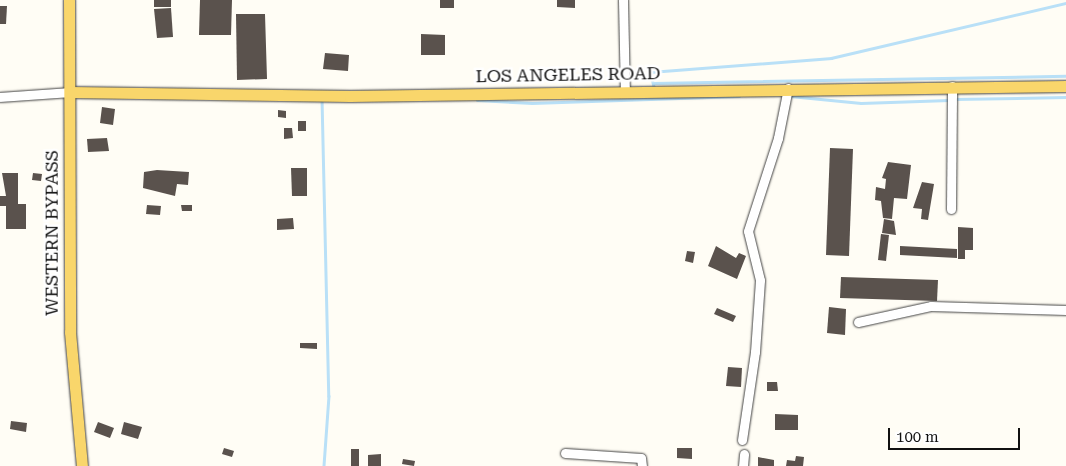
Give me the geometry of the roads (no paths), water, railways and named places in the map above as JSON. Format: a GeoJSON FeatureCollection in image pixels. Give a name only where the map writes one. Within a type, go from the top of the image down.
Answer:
{"type":"FeatureCollection","features":[{"type":"Feature","properties":{"kind":"main road","name":"WESTERN BYPASS"},"geometry":{"type":"LineString","coordinates":[[69,0],[70,332],[82,466]]}},
{"type":"Feature","properties":{"kind":"main road","name":"LOS ANGELES ROAD"},"geometry":{"type":"LineString","coordinates":[[70,92],[350,96],[626,93],[788,88],[1066,86]]}},
{"type":"Feature","properties":{"kind":"street"},"geometry":{"type":"LineString","coordinates":[[623,0],[626,93]]}},
{"type":"Feature","properties":{"kind":"street"},"geometry":{"type":"LineString","coordinates":[[951,209],[952,86]]}},
{"type":"Feature","properties":{"kind":"street"},"geometry":{"type":"LineString","coordinates":[[742,440],[755,352],[760,280],[748,231],[778,138],[788,88]]}},
{"type":"Feature","properties":{"kind":"street"},"geometry":{"type":"LineString","coordinates":[[0,97],[70,92]]}},
{"type":"Feature","properties":{"kind":"street"},"geometry":{"type":"LineString","coordinates":[[858,322],[931,306],[1066,310]]}},
{"type":"Feature","properties":{"kind":"street"},"geometry":{"type":"LineString","coordinates":[[565,453],[642,458],[642,466]]}},
{"type":"Feature","properties":{"kind":"street"},"geometry":{"type":"LineString","coordinates":[[743,466],[744,454]]}},
{"type":"Feature","properties":{"kind":"waterway"},"geometry":{"type":"LineString","coordinates":[[654,89],[650,72],[831,58],[1066,3]]}},
{"type":"Feature","properties":{"kind":"waterway"},"geometry":{"type":"LineString","coordinates":[[653,83],[1066,76]]}},
{"type":"Feature","properties":{"kind":"waterway"},"geometry":{"type":"LineString","coordinates":[[477,100],[532,103],[739,96]]}},
{"type":"Feature","properties":{"kind":"waterway"},"geometry":{"type":"LineString","coordinates":[[790,96],[861,103],[949,100]]}},
{"type":"Feature","properties":{"kind":"waterway"},"geometry":{"type":"LineString","coordinates":[[954,99],[1066,97]]}},
{"type":"Feature","properties":{"kind":"waterway"},"geometry":{"type":"LineString","coordinates":[[322,98],[329,396],[324,466]]}}]}
